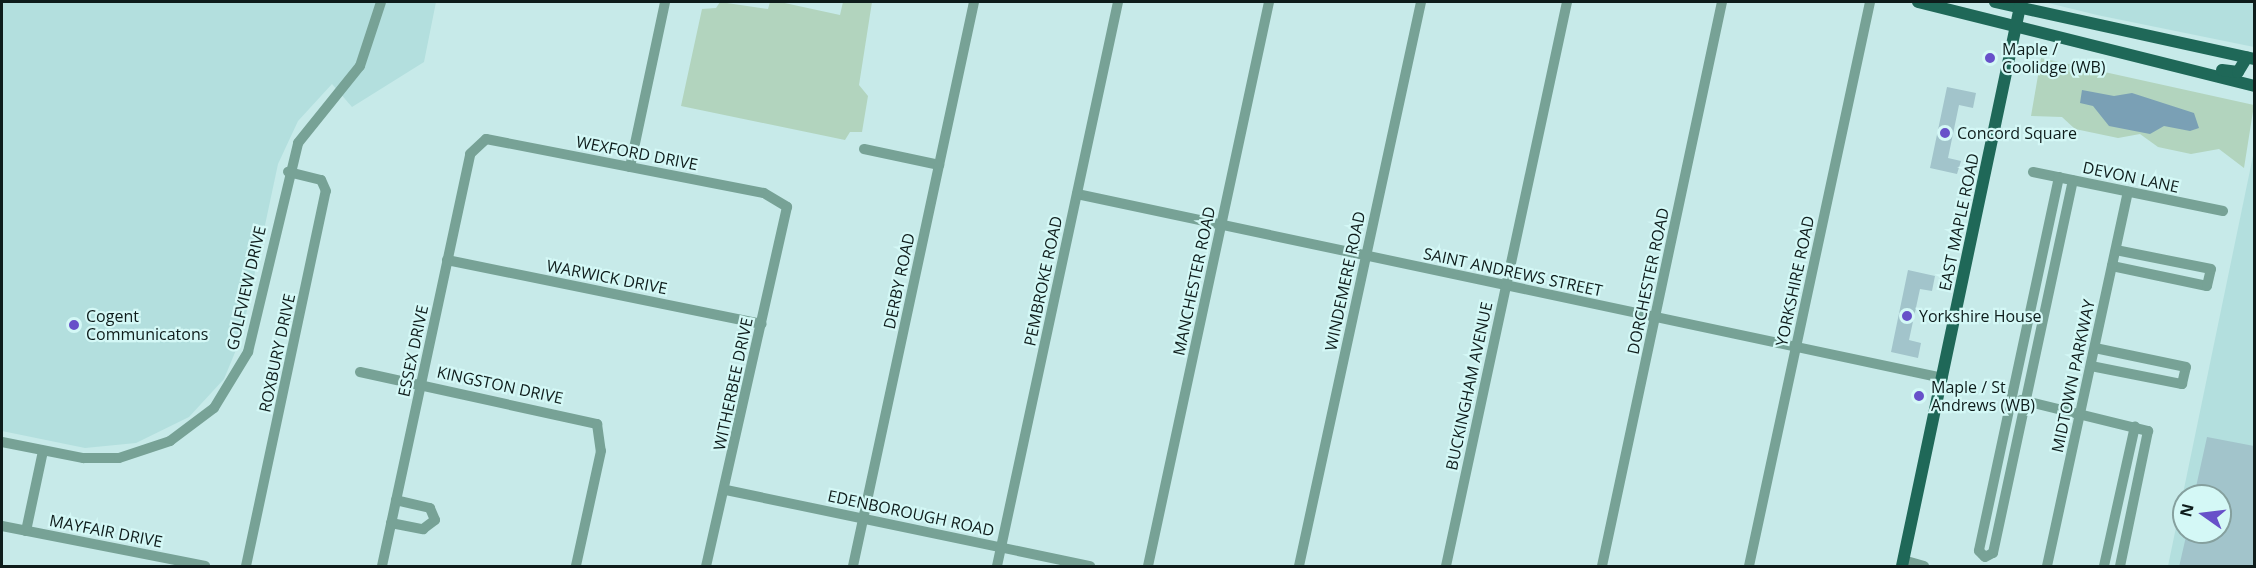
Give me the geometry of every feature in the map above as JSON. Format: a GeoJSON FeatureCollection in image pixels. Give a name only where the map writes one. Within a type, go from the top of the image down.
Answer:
{"type":"FeatureCollection","features":[{"type":"Feature","properties":{"kind":"main road"},"geometry":{"type":"LineString","coordinates":[[1918,2],[2017,24],[2254,86]]}},
{"type":"Feature","properties":{"kind":"main road"},"geometry":{"type":"LineString","coordinates":[[1995,2],[2020,4],[2251,58],[2242,69],[2234,73],[2175,59],[2163,61]]}},
{"type":"Feature","properties":{"kind":"main road","name":"EAST MAPLE ROAD"},"geometry":{"type":"LineString","coordinates":[[1902,563],[2020,4]]}},
{"type":"Feature","properties":{"kind":"street","name":"GOLFVIEW DRIVE"},"geometry":{"type":"LineString","coordinates":[[2,442],[43,451],[100,459],[141,453],[184,434],[214,408],[248,352],[288,172],[304,133],[360,66],[381,2]]}},
{"type":"Feature","properties":{"kind":"street"},"geometry":{"type":"LineString","coordinates":[[630,167],[665,2]]}},
{"type":"Feature","properties":{"kind":"street","name":"DERBY ROAD"},"geometry":{"type":"LineString","coordinates":[[853,567],[974,2]]}},
{"type":"Feature","properties":{"kind":"street","name":"PEMBROKE ROAD"},"geometry":{"type":"LineString","coordinates":[[997,567],[1118,2]]}},
{"type":"Feature","properties":{"kind":"street","name":"MANCHESTER ROAD"},"geometry":{"type":"LineString","coordinates":[[1148,567],[1269,2]]}},
{"type":"Feature","properties":{"kind":"street","name":"WINDEMERE ROAD"},"geometry":{"type":"LineString","coordinates":[[1299,567],[1421,2]]}},
{"type":"Feature","properties":{"kind":"street","name":"BUCKINGHAM AVENUE"},"geometry":{"type":"LineString","coordinates":[[1446,567],[1567,2]]}},
{"type":"Feature","properties":{"kind":"street","name":"DORCHESTER ROAD"},"geometry":{"type":"LineString","coordinates":[[1602,567],[1722,2]]}},
{"type":"Feature","properties":{"kind":"street","name":"YORKSHIRE ROAD"},"geometry":{"type":"LineString","coordinates":[[1749,567],[1869,2]]}},
{"type":"Feature","properties":{"kind":"street","name":"WEXFORD DRIVE"},"geometry":{"type":"LineString","coordinates":[[477,143],[498,140],[764,193],[787,207]]}},
{"type":"Feature","properties":{"kind":"street","name":"ESSEX DRIVE"},"geometry":{"type":"LineString","coordinates":[[382,567],[470,154],[477,143]]}},
{"type":"Feature","properties":{"kind":"street"},"geometry":{"type":"LineString","coordinates":[[864,149],[939,165]]}},
{"type":"Feature","properties":{"kind":"street","name":"ROXBURY DRIVE"},"geometry":{"type":"LineString","coordinates":[[246,567],[326,191],[321,180],[288,172]]}},
{"type":"Feature","properties":{"kind":"street","name":"DEVON LANE"},"geometry":{"type":"LineString","coordinates":[[2033,172],[2223,212]]}},
{"type":"Feature","properties":{"kind":"street"},"geometry":{"type":"LineString","coordinates":[[2059,177],[1979,551],[1985,557],[1993,554],[2073,180]]}},
{"type":"Feature","properties":{"kind":"street","name":"MIDTOWN PARKWAY"},"geometry":{"type":"LineString","coordinates":[[2047,567],[2128,192]]}},
{"type":"Feature","properties":{"kind":"street","name":"SAINT ANDREWS STREET"},"geometry":{"type":"LineString","coordinates":[[1077,194],[1942,378]]}},
{"type":"Feature","properties":{"kind":"street","name":"WITHERBEE DRIVE"},"geometry":{"type":"LineString","coordinates":[[706,567],[726,489],[787,207]]}},
{"type":"Feature","properties":{"kind":"street"},"geometry":{"type":"LineString","coordinates":[[2112,266],[2207,286],[2211,269],[2116,250]]}},
{"type":"Feature","properties":{"kind":"street","name":"WARWICK DRIVE"},"geometry":{"type":"LineString","coordinates":[[447,260],[762,324]]}},
{"type":"Feature","properties":{"kind":"street"},"geometry":{"type":"LineString","coordinates":[[2031,309],[2045,312]]}},
{"type":"Feature","properties":{"kind":"street"},"geometry":{"type":"LineString","coordinates":[[2091,366],[2182,384],[2186,367],[2095,348]]}},
{"type":"Feature","properties":{"kind":"street","name":"KINGSTON DRIVE"},"geometry":{"type":"LineString","coordinates":[[360,372],[597,424],[602,442],[576,567]]}},
{"type":"Feature","properties":{"kind":"street"},"geometry":{"type":"LineString","coordinates":[[2012,398],[2145,428],[2149,435],[2120,567]]}},
{"type":"Feature","properties":{"kind":"street"},"geometry":{"type":"LineString","coordinates":[[2104,567],[2135,426]]}},
{"type":"Feature","properties":{"kind":"street"},"geometry":{"type":"LineString","coordinates":[[26,531],[43,451]]}},
{"type":"Feature","properties":{"kind":"street"},"geometry":{"type":"LineString","coordinates":[[1993,482],[2008,485]]}},
{"type":"Feature","properties":{"kind":"street","name":"EDENBOROUGH ROAD"},"geometry":{"type":"LineString","coordinates":[[726,489],[1090,567]]}},
{"type":"Feature","properties":{"kind":"street"},"geometry":{"type":"LineString","coordinates":[[392,523],[423,529],[435,520],[430,508],[396,500]]}},
{"type":"Feature","properties":{"kind":"street"},"geometry":{"type":"LineString","coordinates":[[2117,508],[2132,512]]}},
{"type":"Feature","properties":{"kind":"street","name":"MAYFAIR DRIVE"},"geometry":{"type":"LineString","coordinates":[[2,526],[205,567]]}},
{"type":"Feature","properties":{"kind":"street"},"geometry":{"type":"LineString","coordinates":[[1902,563],[1924,567]]}},
{"type":"Feature","properties":{"kind":"shaded area"},"geometry":{"type":"Polygon","coordinates":[[[2,2],[436,2],[424,62],[352,107],[332,84],[298,121],[278,164],[241,338],[224,379],[189,417],[136,443],[85,448],[2,431],[2,2]]]}},
{"type":"Feature","properties":{"kind":"shaded area"},"geometry":{"type":"Polygon","coordinates":[[[2044,2],[2254,2],[2254,47],[2097,15],[2044,2]]]}},
{"type":"Feature","properties":{"kind":"shaded area"},"geometry":{"type":"Polygon","coordinates":[[[2082,90],[2114,96],[2132,93],[2194,113],[2199,128],[2190,131],[2164,126],[2150,134],[2109,126],[2093,106],[2080,103],[2082,90]]]}},
{"type":"Feature","properties":{"kind":"shaded area"},"geometry":{"type":"Polygon","coordinates":[[[2254,151],[2254,566],[2168,566],[2173,544],[2232,544],[2232,484],[2185,484],[2254,151]]]}},
{"type":"Feature","properties":{"kind":"green space"},"geometry":{"type":"Polygon","coordinates":[[[720,2],[768,9],[770,2],[780,2],[840,15],[843,2],[872,2],[859,85],[868,96],[862,132],[850,132],[845,140],[681,106],[702,9],[716,8],[720,2]]]}},
{"type":"Feature","properties":{"kind":"green space"},"geometry":{"type":"Polygon","coordinates":[[[2041,58],[2254,105],[2244,168],[2219,149],[2191,154],[2158,147],[2140,134],[2118,138],[2075,129],[2062,117],[2031,116],[2041,58]]]}},
{"type":"Feature","properties":{"kind":"building","name":"Concord Square"},"geometry":{"type":"Polygon","coordinates":[[[1947,87],[1976,93],[1973,108],[1959,105],[1948,158],[1961,161],[1957,174],[1930,168],[1947,87]]]}},
{"type":"Feature","properties":{"kind":"building","name":"Yorkshire House"},"geometry":{"type":"Polygon","coordinates":[[[1908,270],[1935,276],[1932,291],[1920,289],[1909,340],[1921,343],[1918,358],[1891,352],[1908,270]]]}},
{"type":"Feature","properties":{"kind":"building"},"geometry":{"type":"Polygon","coordinates":[[[2207,437],[2254,446],[2254,567],[2179,567],[2184,544],[2232,544],[2232,484],[2197,484],[2207,437]]]}},
{"type":"Feature","properties":{"kind":"place","name":"Maple / Coolidge (WB)"},"geometry":{"type":"Point","coordinates":[1990,58]}},
{"type":"Feature","properties":{"kind":"place","name":"Concord Square"},"geometry":{"type":"Point","coordinates":[1945,133]}},
{"type":"Feature","properties":{"kind":"place","name":"Yorkshire House"},"geometry":{"type":"Point","coordinates":[1907,316]}},
{"type":"Feature","properties":{"kind":"place","name":"Cogent Communicatons"},"geometry":{"type":"Point","coordinates":[74,325]}},
{"type":"Feature","properties":{"kind":"place","name":"Maple / St Andrews (WB)"},"geometry":{"type":"Point","coordinates":[1919,396]}}]}
